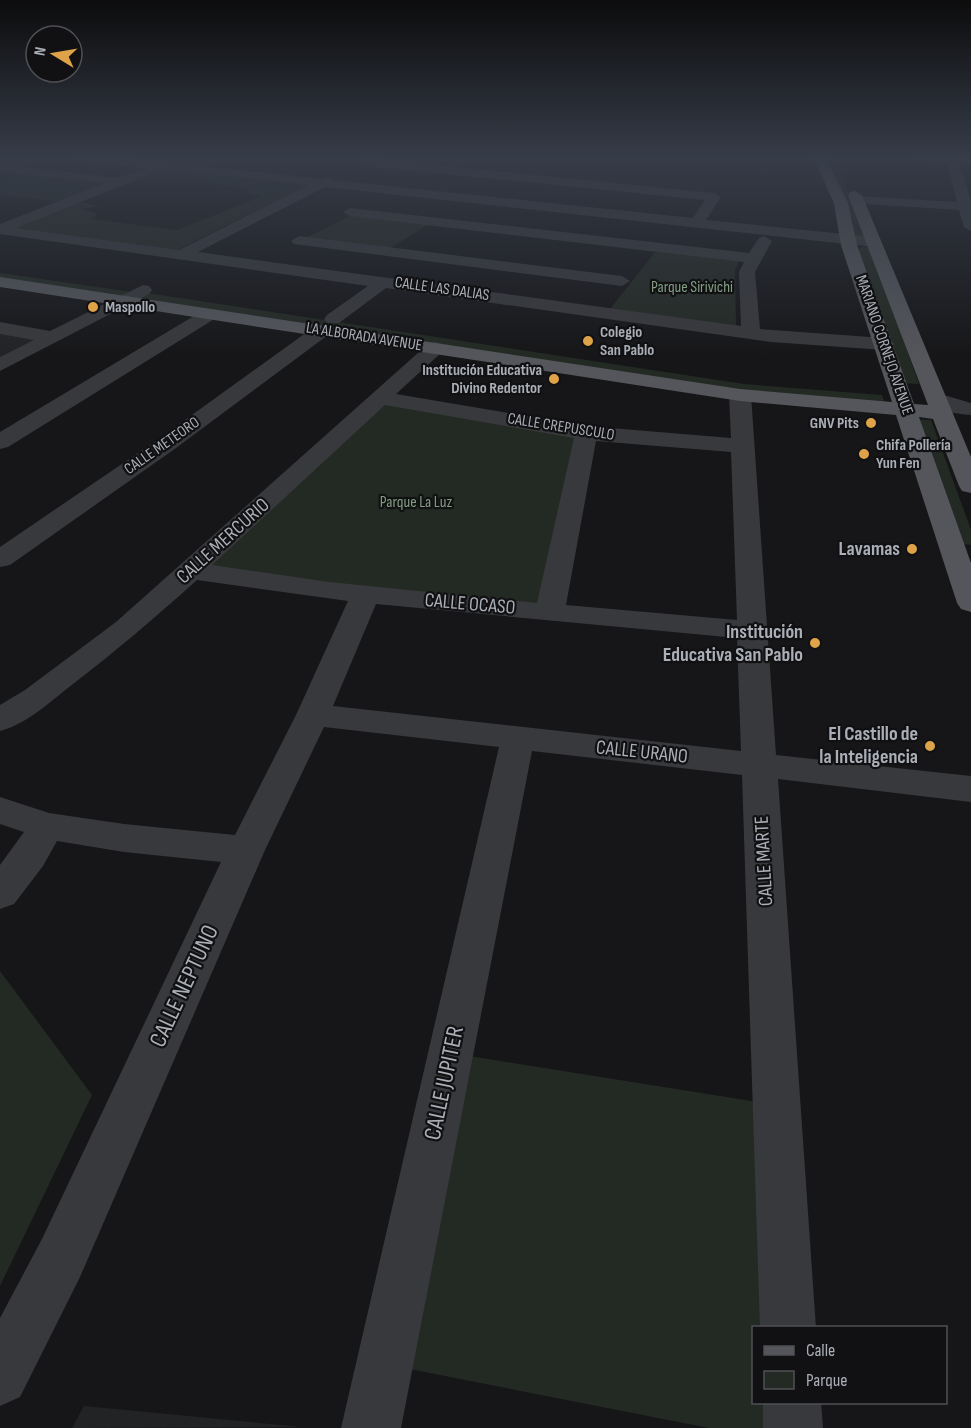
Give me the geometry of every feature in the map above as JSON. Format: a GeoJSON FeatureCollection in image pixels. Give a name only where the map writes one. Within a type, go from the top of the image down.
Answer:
{"type":"FeatureCollection","features":[{"type":"Feature","properties":{"kind":"main road","name":"MARIANO CORNEJO AVENUE"},"geometry":{"type":"LineString","coordinates":[[848,224],[849,241],[904,403],[962,550],[971,603]]}},
{"type":"Feature","properties":{"kind":"main road","name":"MARIANO CORNEJO AVENUE"},"geometry":{"type":"LineString","coordinates":[[867,224],[952,407],[971,486]]}},
{"type":"Feature","properties":{"kind":"main road","name":"LA ALBORADA AVENUE"},"geometry":{"type":"LineString","coordinates":[[0,270],[143,290],[435,348],[740,395],[904,403]]}},
{"type":"Feature","properties":{"kind":"main road","name":"LA ALBORADA AVENUE"},"geometry":{"type":"LineString","coordinates":[[0,282],[210,314],[327,325],[904,403]]}},
{"type":"Feature","properties":{"kind":"main road"},"geometry":{"type":"LineString","coordinates":[[904,403],[952,407]]}},
{"type":"Feature","properties":{"kind":"street"},"geometry":{"type":"LineString","coordinates":[[183,254],[243,224]]}},
{"type":"Feature","properties":{"kind":"street"},"geometry":{"type":"LineString","coordinates":[[427,224],[753,258]]}},
{"type":"Feature","properties":{"kind":"street"},"geometry":{"type":"LineString","coordinates":[[702,224],[874,242]]}},
{"type":"Feature","properties":{"kind":"street","name":"CALLE LAS DALIAS"},"geometry":{"type":"LineString","coordinates":[[0,229],[794,338],[884,344]]}},
{"type":"Feature","properties":{"kind":"street"},"geometry":{"type":"LineString","coordinates":[[259,265],[319,230]]}},
{"type":"Feature","properties":{"kind":"street"},"geometry":{"type":"LineString","coordinates":[[751,332],[747,272],[770,232]]}},
{"type":"Feature","properties":{"kind":"street"},"geometry":{"type":"LineString","coordinates":[[289,247],[622,281]]}},
{"type":"Feature","properties":{"kind":"street"},"geometry":{"type":"LineString","coordinates":[[597,310],[651,247]]}},
{"type":"Feature","properties":{"kind":"street","name":"CALLE METEORO"},"geometry":{"type":"LineString","coordinates":[[0,559],[168,443],[384,282]]}},
{"type":"Feature","properties":{"kind":"street"},"geometry":{"type":"LineString","coordinates":[[0,364],[143,290]]}},
{"type":"Feature","properties":{"kind":"street"},"geometry":{"type":"LineString","coordinates":[[0,442],[210,314]]}},
{"type":"Feature","properties":{"kind":"street"},"geometry":{"type":"LineString","coordinates":[[0,328],[52,337]]}},
{"type":"Feature","properties":{"kind":"street","name":"CALLE MERCURIO"},"geometry":{"type":"LineString","coordinates":[[0,720],[36,697],[127,628],[435,348]]}},
{"type":"Feature","properties":{"kind":"street","name":"CALLE MARTE"},"geometry":{"type":"LineString","coordinates":[[740,395],[788,1326]]}},
{"type":"Feature","properties":{"kind":"street","name":"CALLE CREPUSCULO"},"geometry":{"type":"LineString","coordinates":[[381,398],[586,433],[742,446]]}},
{"type":"Feature","properties":{"kind":"street"},"geometry":{"type":"LineString","coordinates":[[550,612],[586,433]]}},
{"type":"Feature","properties":{"kind":"street","name":"CALLE OCASO"},"geometry":{"type":"LineString","coordinates":[[189,570],[259,582],[366,594],[752,630]]}},
{"type":"Feature","properties":{"kind":"street","name":"CALLE NEPTUNO"},"geometry":{"type":"LineString","coordinates":[[0,1377],[61,1258],[246,850],[313,715],[366,594]]}},
{"type":"Feature","properties":{"kind":"street","name":"CALLE URANO"},"geometry":{"type":"LineString","coordinates":[[313,715],[971,789]]}},
{"type":"Feature","properties":{"kind":"street","name":"CALLE JUPITER"},"geometry":{"type":"LineString","coordinates":[[371,1428],[518,738]]}},
{"type":"Feature","properties":{"kind":"street"},"geometry":{"type":"LineString","coordinates":[[0,810],[47,826],[124,838],[246,850]]}},
{"type":"Feature","properties":{"kind":"street"},"geometry":{"type":"LineString","coordinates":[[0,894],[29,856],[47,826]]}},
{"type":"Feature","properties":{"kind":"street"},"geometry":{"type":"LineString","coordinates":[[792,1404],[793,1428]]}},
{"type":"Feature","properties":{"kind":"shaded area"},"geometry":{"type":"Polygon","coordinates":[[[0,333],[37,339],[0,358],[0,333]]]}},
{"type":"Feature","properties":{"kind":"shaded area"},"geometry":{"type":"Polygon","coordinates":[[[84,1406],[302,1427],[72,1428],[84,1406]]]}},
{"type":"Feature","properties":{"kind":"green space"},"geometry":{"type":"Polygon","coordinates":[[[26,224],[127,224],[177,230],[193,224],[230,224],[177,250],[15,228],[26,224]]]}},
{"type":"Feature","properties":{"kind":"green space"},"geometry":{"type":"Polygon","coordinates":[[[335,224],[429,224],[384,252],[299,241],[335,224]]]}},
{"type":"Feature","properties":{"kind":"green space"},"geometry":{"type":"Polygon","coordinates":[[[853,224],[859,224],[864,237],[854,236],[853,224]]]}},
{"type":"Feature","properties":{"kind":"green space"},"geometry":{"type":"Polygon","coordinates":[[[861,247],[871,247],[919,384],[900,383],[858,251],[861,247]]]}},
{"type":"Feature","properties":{"kind":"green space","name":"Parque Sirivichi"},"geometry":{"type":"Polygon","coordinates":[[[656,251],[740,260],[735,270],[736,326],[610,309],[656,251]]]}},
{"type":"Feature","properties":{"kind":"green space"},"geometry":{"type":"Polygon","coordinates":[[[0,273],[132,292],[120,297],[0,280],[0,273]]]}},
{"type":"Feature","properties":{"kind":"green space"},"geometry":{"type":"Polygon","coordinates":[[[147,293],[744,384],[882,395],[885,404],[742,391],[135,299],[147,293]]]}},
{"type":"Feature","properties":{"kind":"green space","name":"Parque La Luz"},"geometry":{"type":"Polygon","coordinates":[[[381,398],[586,433],[550,612],[189,570],[381,398]]]}},
{"type":"Feature","properties":{"kind":"green space"},"geometry":{"type":"Polygon","coordinates":[[[912,419],[931,420],[971,530],[971,545],[955,543],[912,419]]]}},
{"type":"Feature","properties":{"kind":"green space"},"geometry":{"type":"Polygon","coordinates":[[[0,971],[92,1095],[0,1286],[0,971]]]}},
{"type":"Feature","properties":{"kind":"green space"},"geometry":{"type":"Polygon","coordinates":[[[450,1053],[776,1105],[788,1326],[752,1326],[752,1404],[792,1404],[793,1428],[709,1428],[384,1364],[450,1053]]]}},
{"type":"Feature","properties":{"kind":"place","name":"Maspollo"},"geometry":{"type":"Point","coordinates":[93,307]}},
{"type":"Feature","properties":{"kind":"place","name":"Colegio San Pablo"},"geometry":{"type":"Point","coordinates":[588,341]}},
{"type":"Feature","properties":{"kind":"place","name":"Institución Educativa Divino Redentor"},"geometry":{"type":"Point","coordinates":[554,379]}},
{"type":"Feature","properties":{"kind":"place","name":"GNV Pits"},"geometry":{"type":"Point","coordinates":[871,423]}},
{"type":"Feature","properties":{"kind":"place","name":"Chifa Pollería Yun Fen"},"geometry":{"type":"Point","coordinates":[864,454]}},
{"type":"Feature","properties":{"kind":"place","name":"Lavamas"},"geometry":{"type":"Point","coordinates":[912,549]}},
{"type":"Feature","properties":{"kind":"place","name":"Institución Educativa San Pablo"},"geometry":{"type":"Point","coordinates":[815,643]}},
{"type":"Feature","properties":{"kind":"place","name":"El Castillo de la Inteligencia"},"geometry":{"type":"Point","coordinates":[930,746]}}]}
